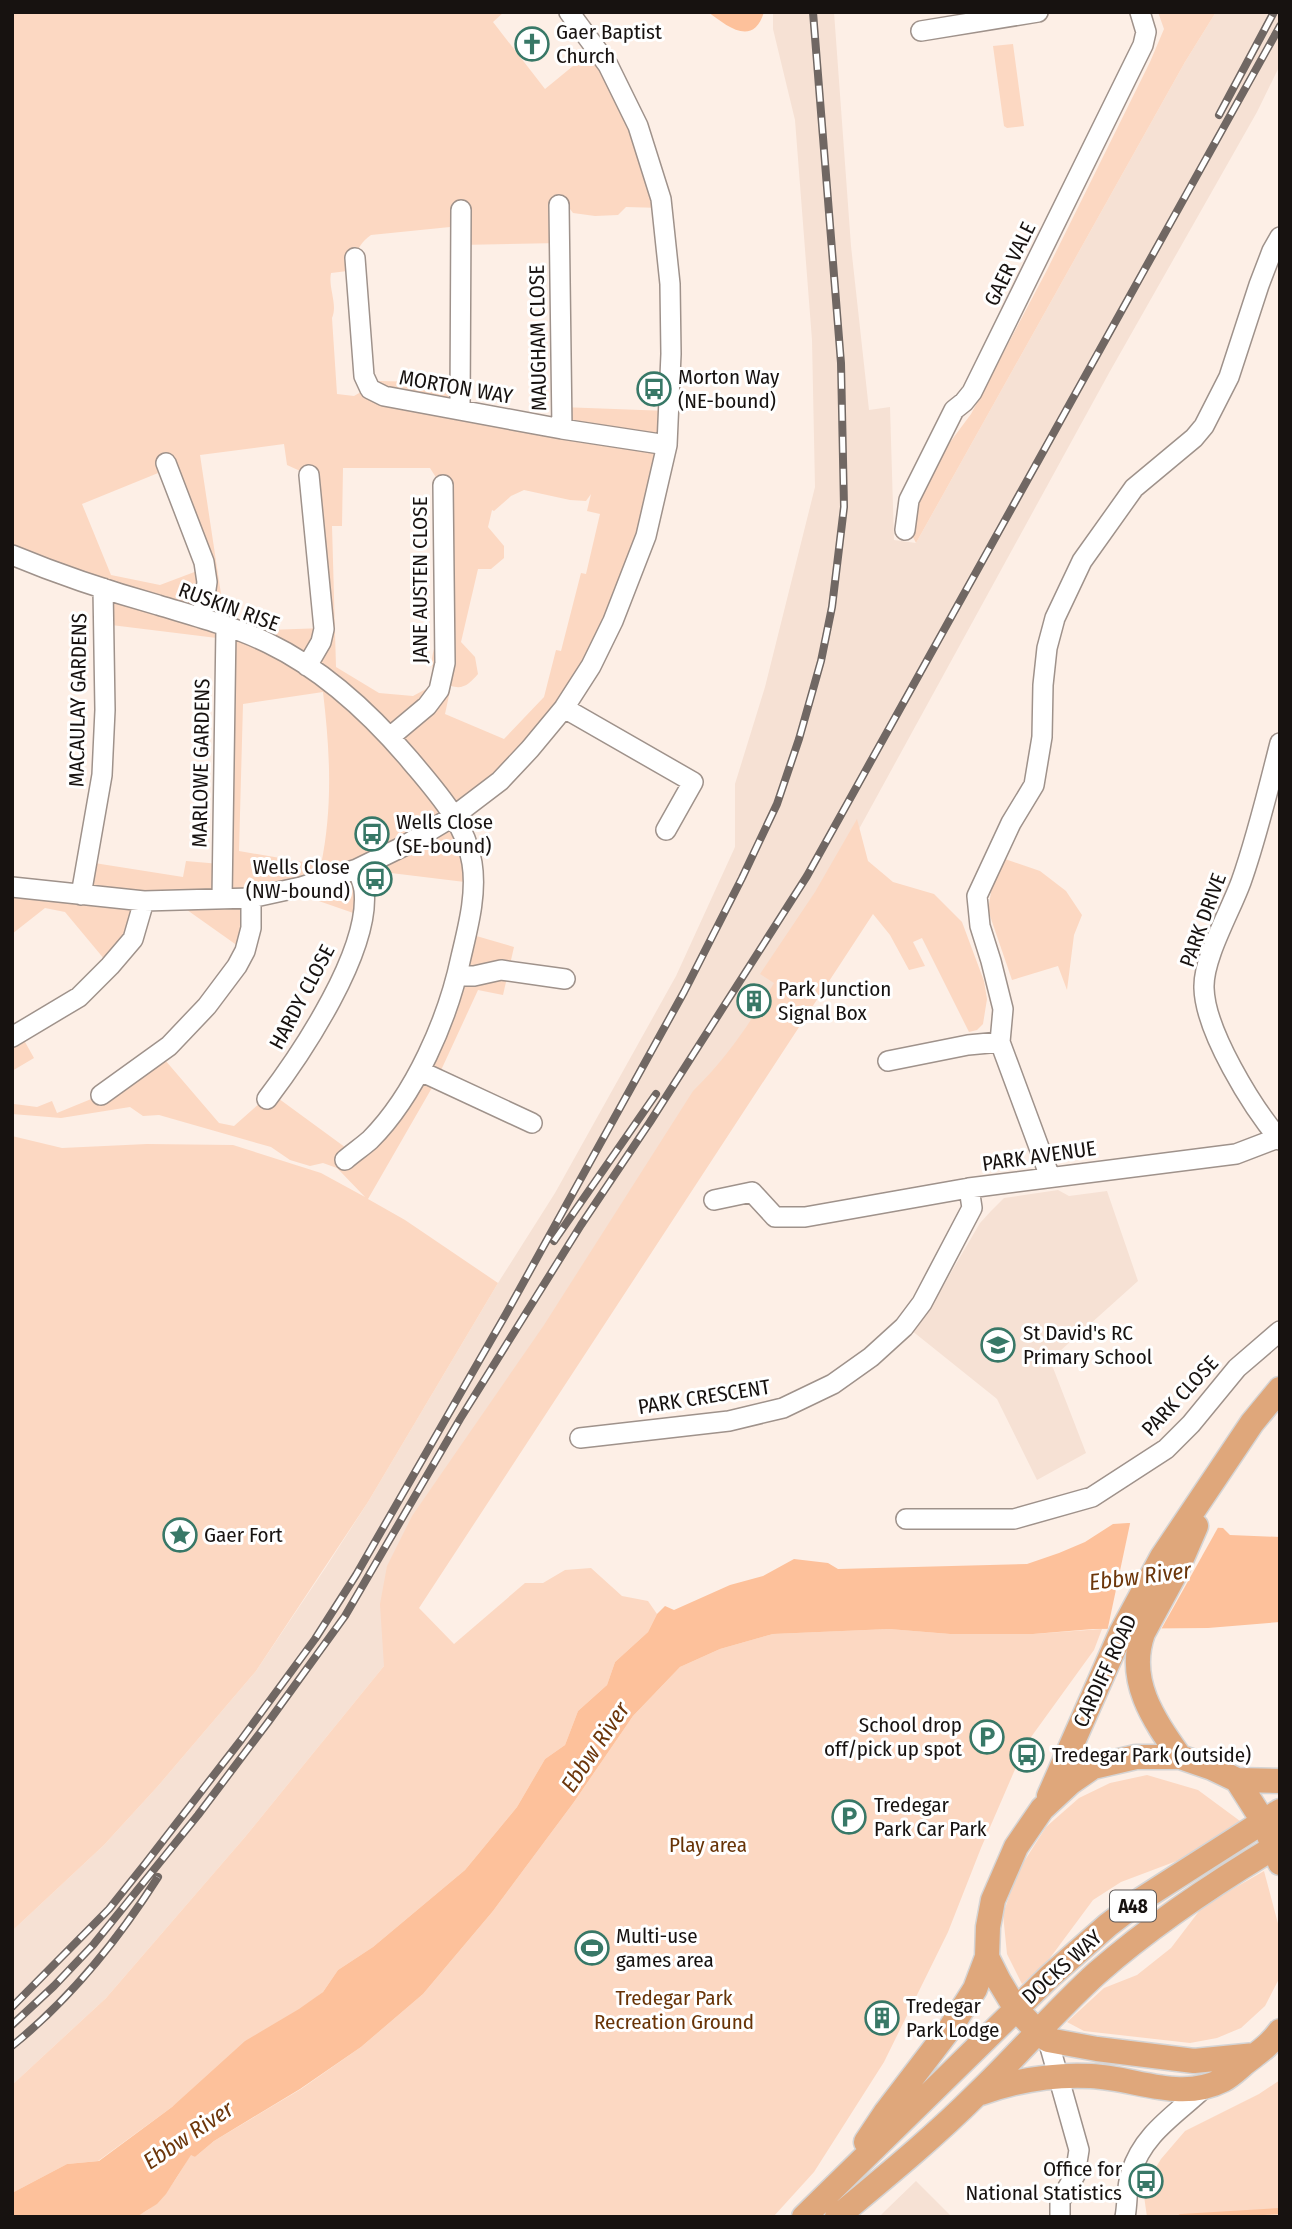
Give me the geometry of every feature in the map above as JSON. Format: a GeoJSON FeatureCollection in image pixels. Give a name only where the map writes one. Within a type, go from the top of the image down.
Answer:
{"type":"FeatureCollection","features":[{"type":"Feature","properties":{"kind":"main road","name":"CARDIFF ROAD"},"geometry":{"type":"LineString","coordinates":[[1042,1810],[1132,1633],[1176,1572],[1223,1467],[1252,1423],[1280,1389]]}},
{"type":"Feature","properties":{"kind":"main road","name":"CARDIFF ROAD"},"geometry":{"type":"LineString","coordinates":[[1132,1633],[1140,1643],[1140,1686],[1153,1718],[1180,1757]]}},
{"type":"Feature","properties":{"kind":"main road"},"geometry":{"type":"LineString","coordinates":[[1271,2043],[1194,2061],[1097,2049],[1043,2036],[1016,2009],[987,1957],[988,1927],[993,1900],[1016,1847],[1042,1810],[1070,1783],[1093,1768],[1136,1757],[1180,1757],[1212,1768],[1237,1780],[1271,1816],[1278,1852]]}},
{"type":"Feature","properties":{"kind":"main road"},"geometry":{"type":"LineString","coordinates":[[1237,1780],[1280,1781]]}},
{"type":"Feature","properties":{"kind":"main road","name":"DOCKS WAY"},"geometry":{"type":"LineString","coordinates":[[838,2184],[1016,2009],[1108,1925],[1142,1899],[1271,1816]]}},
{"type":"Feature","properties":{"kind":"main road","name":"DOCKS WAY"},"geometry":{"type":"LineString","coordinates":[[977,2095],[1043,2036],[1097,1974],[1133,1944],[1213,1886],[1278,1852]]}},
{"type":"Feature","properties":{"kind":"main road","name":"A48"},"geometry":{"type":"LineString","coordinates":[[804,2217],[838,2184],[886,2112],[951,2027],[975,1989],[987,1957]]}},
{"type":"Feature","properties":{"kind":"main road","name":"A48"},"geometry":{"type":"LineString","coordinates":[[837,2217],[911,2156],[977,2095],[1006,2084],[1058,2076],[1093,2076],[1172,2090],[1205,2087],[1225,2079],[1271,2043]]}},
{"type":"Feature","properties":{"kind":"street"},"geometry":{"type":"LineString","coordinates":[[12,887],[144,901],[251,898],[301,887],[357,869],[404,846],[454,816],[499,781],[564,708],[591,666],[613,621],[646,536],[667,445],[671,355],[670,284],[661,199],[638,126],[608,65],[569,12]]}},
{"type":"Feature","properties":{"kind":"street"},"geometry":{"type":"LineString","coordinates":[[921,31],[1038,12]]}},
{"type":"Feature","properties":{"kind":"street","name":"GAER VALE"},"geometry":{"type":"LineString","coordinates":[[905,530],[909,500],[954,410],[972,392],[1143,45],[1146,32],[1140,12]]}},
{"type":"Feature","properties":{"kind":"street","name":"MAUGHAM CLOSE"},"geometry":{"type":"LineString","coordinates":[[559,205],[562,429]]}},
{"type":"Feature","properties":{"kind":"street"},"geometry":{"type":"LineString","coordinates":[[460,410],[461,210]]}},
{"type":"Feature","properties":{"kind":"street"},"geometry":{"type":"LineString","coordinates":[[1050,1177],[1000,1042],[1003,1009],[979,926],[977,896],[1011,823],[1034,785],[1042,737],[1047,648],[1055,618],[1082,561],[1134,488],[1194,438],[1204,426],[1229,377],[1259,285],[1280,236]]}},
{"type":"Feature","properties":{"kind":"street","name":"MORTON WAY"},"geometry":{"type":"LineString","coordinates":[[355,258],[364,376],[370,389],[384,396],[562,429],[667,445]]}},
{"type":"Feature","properties":{"kind":"street"},"geometry":{"type":"LineString","coordinates":[[166,463],[204,562],[207,582],[202,618]]}},
{"type":"Feature","properties":{"kind":"street"},"geometry":{"type":"LineString","coordinates":[[307,666],[321,642],[324,629],[309,475]]}},
{"type":"Feature","properties":{"kind":"street","name":"JANE AUSTEN CLOSE"},"geometry":{"type":"LineString","coordinates":[[390,737],[426,706],[439,690],[445,663],[443,485]]}},
{"type":"Feature","properties":{"kind":"street","name":"RUSKIN RISE"},"geometry":{"type":"LineString","coordinates":[[12,555],[103,588],[226,627],[268,643],[307,666],[362,708],[390,737],[454,816],[466,839],[472,863],[472,908],[452,995],[420,1070],[393,1113],[370,1140],[345,1160]]}},
{"type":"Feature","properties":{"kind":"street","name":"MACAULAY GARDENS"},"geometry":{"type":"LineString","coordinates":[[81,895],[103,775],[103,588]]}},
{"type":"Feature","properties":{"kind":"street","name":"MARLOWE GARDENS"},"geometry":{"type":"LineString","coordinates":[[222,899],[226,627]]}},
{"type":"Feature","properties":{"kind":"street"},"geometry":{"type":"LineString","coordinates":[[564,708],[693,782],[666,830]]}},
{"type":"Feature","properties":{"kind":"street","name":"PARK DRIVE"},"geometry":{"type":"LineString","coordinates":[[1279,1139],[1248,1094],[1215,1035],[1207,1010],[1204,986],[1209,962],[1241,883],[1280,743]]}},
{"type":"Feature","properties":{"kind":"street","name":"HARDY CLOSE"},"geometry":{"type":"LineString","coordinates":[[267,1099],[294,1063],[350,961],[365,904],[364,887],[357,869]]}},
{"type":"Feature","properties":{"kind":"street"},"geometry":{"type":"LineString","coordinates":[[101,1095],[169,1046],[215,996],[245,951],[251,928],[251,898]]}},
{"type":"Feature","properties":{"kind":"street"},"geometry":{"type":"LineString","coordinates":[[12,1037],[79,997],[110,966],[132,939],[144,901]]}},
{"type":"Feature","properties":{"kind":"street"},"geometry":{"type":"LineString","coordinates":[[457,976],[474,976],[501,970],[565,979]]}},
{"type":"Feature","properties":{"kind":"street"},"geometry":{"type":"LineString","coordinates":[[888,1061],[968,1045],[1000,1042]]}},
{"type":"Feature","properties":{"kind":"street"},"geometry":{"type":"LineString","coordinates":[[420,1070],[532,1123]]}},
{"type":"Feature","properties":{"kind":"street","name":"PARK AVENUE"},"geometry":{"type":"LineString","coordinates":[[714,1200],[752,1192],[775,1217],[805,1217],[970,1188],[1236,1154],[1279,1139]]}},
{"type":"Feature","properties":{"kind":"street","name":"PARK CRESCENT"},"geometry":{"type":"LineString","coordinates":[[580,1438],[729,1421],[783,1408],[833,1384],[871,1357],[904,1327],[922,1303],[972,1208],[970,1188]]}},
{"type":"Feature","properties":{"kind":"street","name":"PARK CLOSE"},"geometry":{"type":"LineString","coordinates":[[906,1519],[1014,1519],[1093,1497],[1166,1449],[1191,1424],[1237,1368],[1280,1331]]}},
{"type":"Feature","properties":{"kind":"street"},"geometry":{"type":"LineString","coordinates":[[1043,2036],[1058,2076],[1079,2150],[1075,2175],[1060,2201],[1060,2217]]}},
{"type":"Feature","properties":{"kind":"street"},"geometry":{"type":"LineString","coordinates":[[1125,2217],[1131,2172],[1146,2142],[1165,2120],[1205,2087]]}},
{"type":"Feature","properties":{"kind":"shaded area"},"geometry":{"type":"Polygon","coordinates":[[[773,12],[834,12],[851,246],[869,410],[890,407],[894,540],[916,543],[1185,62],[1216,12],[1280,12],[1280,65],[1257,112],[1109,373],[836,871],[874,897],[472,1518],[384,1666],[245,1837],[106,1998],[12,2085],[12,1931],[104,1845],[158,1786],[256,1671],[326,1567],[555,1193],[676,976],[735,847],[735,784],[765,687],[815,487],[812,340],[795,120],[773,29],[773,12]]]}},
{"type":"Feature","properties":{"kind":"shaded area","name":"St David's RC Primary School"},"geometry":{"type":"Polygon","coordinates":[[[1058,1190],[1069,1196],[1107,1191],[1138,1281],[1050,1360],[1086,1453],[1037,1480],[997,1399],[911,1330],[929,1310],[980,1223],[1004,1198],[1058,1190]]]}},
{"type":"Feature","properties":{"kind":"shaded area"},"geometry":{"type":"Polygon","coordinates":[[[916,2181],[952,2217],[879,2217],[887,2209],[916,2181]]]}},
{"type":"Feature","properties":{"kind":"green space"},"geometry":{"type":"Polygon","coordinates":[[[12,12],[504,12],[493,22],[545,89],[595,48],[662,208],[626,207],[618,215],[595,216],[573,213],[567,205],[560,243],[459,245],[460,226],[371,235],[358,250],[356,270],[331,273],[337,394],[354,396],[380,381],[460,383],[460,410],[561,429],[561,407],[668,411],[646,536],[564,708],[454,816],[473,883],[358,869],[362,916],[287,890],[251,898],[245,951],[173,900],[144,901],[110,966],[65,912],[45,908],[12,934],[12,887],[81,895],[88,862],[183,877],[186,861],[220,864],[225,639],[103,624],[103,588],[12,555],[12,12]],[[284,444],[200,455],[226,627],[238,631],[324,628],[309,475],[287,465],[284,444]],[[343,468],[342,526],[332,526],[336,667],[379,693],[413,696],[441,681],[432,662],[434,649],[445,642],[437,479],[430,468],[343,468]],[[168,469],[82,504],[111,575],[160,585],[205,568],[168,469]],[[524,490],[511,496],[492,510],[488,527],[504,546],[504,558],[491,569],[478,569],[461,642],[475,657],[478,674],[463,686],[451,686],[445,714],[504,739],[544,697],[556,650],[561,651],[581,573],[586,574],[600,514],[587,511],[591,494],[586,501],[524,490]],[[323,692],[243,704],[239,851],[321,865],[329,779],[323,692]]]}},
{"type":"Feature","properties":{"kind":"green space"},"geometry":{"type":"Polygon","coordinates":[[[1158,12],[1216,12],[1185,62],[916,543],[912,535],[917,508],[942,453],[971,414],[1047,270],[1150,62],[1164,29],[1158,12]]]}},
{"type":"Feature","properties":{"kind":"green space"},"geometry":{"type":"Polygon","coordinates":[[[1013,44],[1024,126],[1007,128],[1004,126],[993,46],[1013,44]]]}},
{"type":"Feature","properties":{"kind":"green space"},"geometry":{"type":"Polygon","coordinates":[[[857,819],[868,861],[893,882],[934,894],[962,922],[984,981],[987,999],[983,1024],[977,1030],[969,1032],[922,938],[913,942],[925,966],[909,970],[890,935],[873,914],[419,1608],[454,1644],[525,1583],[543,1583],[565,1570],[591,1568],[622,1596],[648,1601],[657,1614],[648,1632],[615,1662],[607,1685],[578,1711],[565,1745],[545,1759],[517,1807],[465,1870],[373,1947],[338,1970],[323,1992],[98,2161],[67,2164],[12,2193],[12,2085],[106,1998],[245,1837],[384,1666],[380,1604],[387,1566],[412,1516],[544,1325],[693,1091],[727,1053],[756,1012],[774,983],[760,974],[815,892],[857,819]]]}},
{"type":"Feature","properties":{"kind":"green space"},"geometry":{"type":"Polygon","coordinates":[[[1005,859],[1040,871],[1066,891],[1082,915],[1074,935],[1067,990],[1058,966],[1012,980],[988,910],[992,886],[1005,859]]]}},
{"type":"Feature","properties":{"kind":"green space","name":"Gaer Fort"},"geometry":{"type":"Polygon","coordinates":[[[466,933],[514,947],[503,995],[478,990],[437,1079],[368,1199],[405,1220],[498,1283],[368,1502],[256,1671],[104,1845],[12,1931],[12,1136],[62,1148],[147,1144],[233,1145],[321,1173],[365,1197],[337,1168],[323,1163],[310,1166],[290,1160],[271,1147],[159,1115],[143,1116],[130,1107],[61,1118],[12,1114],[12,1100],[14,1104],[37,1107],[52,1101],[57,1113],[101,1095],[159,1053],[219,1123],[234,1126],[271,1093],[353,1153],[420,1070],[466,933]]]}},
{"type":"Feature","properties":{"kind":"green space"},"geometry":{"type":"Polygon","coordinates":[[[20,1033],[34,1058],[12,1071],[12,1037],[20,1033]]]}},
{"type":"Feature","properties":{"kind":"green space","name":"Tredegar Park Recreation Ground"},"geometry":{"type":"Polygon","coordinates":[[[889,1629],[950,1634],[1033,1634],[1102,1629],[1094,1650],[1026,1744],[948,1932],[884,2062],[814,2172],[774,2216],[133,2217],[152,2207],[160,2199],[191,2154],[195,2157],[214,2141],[301,2089],[361,2047],[423,1994],[493,1911],[574,1802],[633,1716],[680,1667],[720,1649],[773,1634],[889,1629]]]}},
{"type":"Feature","properties":{"kind":"green space"},"geometry":{"type":"Polygon","coordinates":[[[1147,1775],[1198,1790],[1240,1821],[1182,1859],[1121,1882],[1093,1900],[1047,1962],[1022,1984],[1007,1954],[1003,1914],[1018,1871],[1046,1827],[1079,1798],[1110,1783],[1147,1775]]]}},
{"type":"Feature","properties":{"kind":"green space"},"geometry":{"type":"Polygon","coordinates":[[[1264,1871],[1280,1931],[1280,1977],[1265,2006],[1241,2028],[1217,2038],[1190,2043],[1084,2031],[1067,2022],[1104,1988],[1137,1975],[1171,1948],[1203,1906],[1264,1871]]]}},
{"type":"Feature","properties":{"kind":"green space"},"geometry":{"type":"Polygon","coordinates":[[[1280,2080],[1280,2217],[1147,2217],[1143,2189],[1161,2159],[1185,2131],[1259,2094],[1280,2080]]]}},
{"type":"Feature","properties":{"kind":"water"},"geometry":{"type":"Polygon","coordinates":[[[708,12],[764,12],[759,23],[746,32],[731,28],[708,12]]]}},
{"type":"Feature","properties":{"kind":"water","name":"Ebbw River"},"geometry":{"type":"Polygon","coordinates":[[[1113,1524],[1223,1528],[1230,1535],[1280,1537],[1280,1622],[1208,1628],[1093,1629],[1033,1634],[950,1634],[889,1629],[773,1634],[720,1649],[680,1667],[633,1716],[574,1802],[493,1911],[423,1994],[361,2047],[300,2089],[214,2141],[195,2157],[191,2155],[166,2194],[157,2204],[138,2216],[12,2217],[12,2193],[67,2164],[99,2161],[172,2107],[245,2041],[323,1992],[338,1970],[373,1947],[465,1870],[517,1807],[545,1759],[565,1745],[578,1711],[607,1685],[615,1662],[648,1632],[657,1614],[665,1606],[674,1610],[730,1585],[763,1576],[794,1559],[828,1563],[838,1569],[1027,1564],[1085,1542],[1113,1524]]]}},
{"type":"Feature","properties":{"kind":"pier"},"geometry":{"type":"Polygon","coordinates":[[[1131,1519],[1220,1524],[1159,1633],[1107,1632],[1131,1519]]]}},
{"type":"Feature","properties":{"kind":"waterway"},"geometry":{"type":"LineString","coordinates":[[1181,2217],[1280,2211]]}},
{"type":"Feature","properties":{"kind":"railway"},"geometry":{"type":"LineString","coordinates":[[12,2007],[109,1909],[145,1864],[315,1639],[356,1575],[506,1314],[684,992],[777,804],[821,661],[832,607],[844,507],[841,363],[813,12]]}},
{"type":"Feature","properties":{"kind":"railway"},"geometry":{"type":"LineString","coordinates":[[1219,115],[1274,12]]}},
{"type":"Feature","properties":{"kind":"railway"},"geometry":{"type":"LineString","coordinates":[[12,2025],[93,1945],[198,1815],[345,1616],[460,1419],[581,1225],[807,876],[1280,26]]}},
{"type":"Feature","properties":{"kind":"railway"},"geometry":{"type":"LineString","coordinates":[[554,1241],[656,1094]]}},
{"type":"Feature","properties":{"kind":"railway"},"geometry":{"type":"LineString","coordinates":[[12,2046],[54,2009],[92,1968],[158,1877]]}},
{"type":"Feature","properties":{"kind":"place","name":"Gaer Baptist Church"},"geometry":{"type":"Point","coordinates":[532,44]}},
{"type":"Feature","properties":{"kind":"place","name":"Morton Way (NE-bound)"},"geometry":{"type":"Point","coordinates":[654,389]}},
{"type":"Feature","properties":{"kind":"place","name":"Wells Close (SE-bound)"},"geometry":{"type":"Point","coordinates":[372,834]}},
{"type":"Feature","properties":{"kind":"place","name":"Wells Close (NW-bound)"},"geometry":{"type":"Point","coordinates":[375,879]}},
{"type":"Feature","properties":{"kind":"place","name":"Park Junction Signal Box"},"geometry":{"type":"Point","coordinates":[754,1001]}},
{"type":"Feature","properties":{"kind":"place","name":"St David's RC Primary School"},"geometry":{"type":"Point","coordinates":[998,1345]}},
{"type":"Feature","properties":{"kind":"place","name":"Gaer Fort"},"geometry":{"type":"Point","coordinates":[180,1535]}},
{"type":"Feature","properties":{"kind":"place","name":"School drop off/pick up spot"},"geometry":{"type":"Point","coordinates":[987,1737]}},
{"type":"Feature","properties":{"kind":"place","name":"Tredegar Park (outside)"},"geometry":{"type":"Point","coordinates":[1027,1755]}},
{"type":"Feature","properties":{"kind":"place","name":"Tredegar Park Car Park"},"geometry":{"type":"Point","coordinates":[849,1817]}},
{"type":"Feature","properties":{"kind":"place","name":"Multi-use games area"},"geometry":{"type":"Point","coordinates":[592,1948]}},
{"type":"Feature","properties":{"kind":"place","name":"Tredegar Park Lodge"},"geometry":{"type":"Point","coordinates":[882,2018]}},
{"type":"Feature","properties":{"kind":"place","name":"Office for National Statistics"},"geometry":{"type":"Point","coordinates":[1146,2181]}},
{"type":"Feature","properties":{"kind":"park label","name":"Play area"},"geometry":{"type":"Point","coordinates":[708,1845]}}]}
